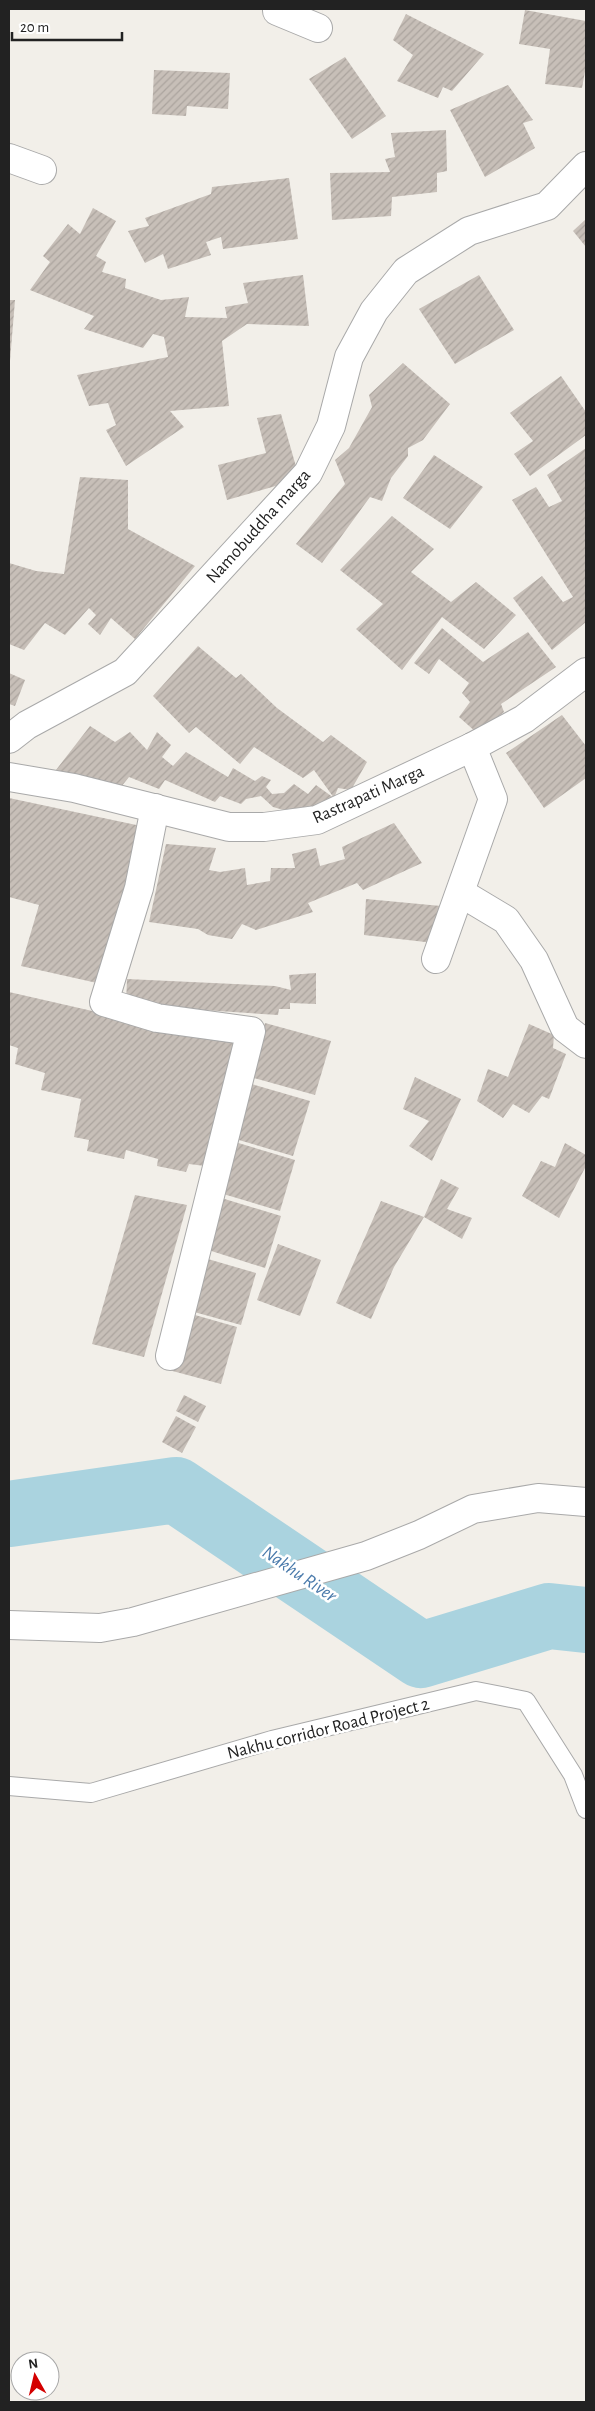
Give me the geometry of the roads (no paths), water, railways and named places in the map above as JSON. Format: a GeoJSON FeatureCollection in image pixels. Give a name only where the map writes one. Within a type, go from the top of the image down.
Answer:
{"type":"FeatureCollection","features":[{"type":"Feature","properties":{"kind":"street"},"geometry":{"type":"LineString","coordinates":[[276,9],[318,28]]}},
{"type":"Feature","properties":{"kind":"street"},"geometry":{"type":"LineString","coordinates":[[9,158],[42,170]]}},
{"type":"Feature","properties":{"kind":"street","name":"Namobuddha marga"},"geometry":{"type":"LineString","coordinates":[[9,739],[26,725],[125,672],[308,474],[331,426],[349,357],[374,311],[406,271],[469,231],[547,206],[586,166]]}},
{"type":"Feature","properties":{"kind":"street","name":"Rastrapati Marga"},"geometry":{"type":"LineString","coordinates":[[9,777],[74,788],[229,827],[264,828],[317,820],[472,747],[524,719],[586,672]]}},
{"type":"Feature","properties":{"kind":"street"},"geometry":{"type":"LineString","coordinates":[[436,959],[493,799],[472,747]]}},
{"type":"Feature","properties":{"kind":"street"},"geometry":{"type":"LineString","coordinates":[[155,808],[139,888],[104,1002],[157,1018],[251,1031],[170,1356]]}},
{"type":"Feature","properties":{"kind":"street"},"geometry":{"type":"LineString","coordinates":[[461,893],[506,920],[534,960],[565,1028],[586,1044]]}},
{"type":"Feature","properties":{"kind":"street"},"geometry":{"type":"LineString","coordinates":[[9,1625],[100,1628],[134,1622],[366,1556],[419,1535],[473,1508],[538,1498],[586,1502]]}},
{"type":"Feature","properties":{"kind":"lane","name":"Nakhu corridor Road Project 2"},"geometry":{"type":"LineString","coordinates":[[9,1786],[91,1793],[272,1740],[476,1691],[526,1701],[573,1775],[586,1809]]}},
{"type":"Feature","properties":{"kind":"waterway","name":"Nakhu River"},"geometry":{"type":"LineString","coordinates":[[9,1514],[176,1490],[421,1655],[549,1616],[586,1620]]}}]}
